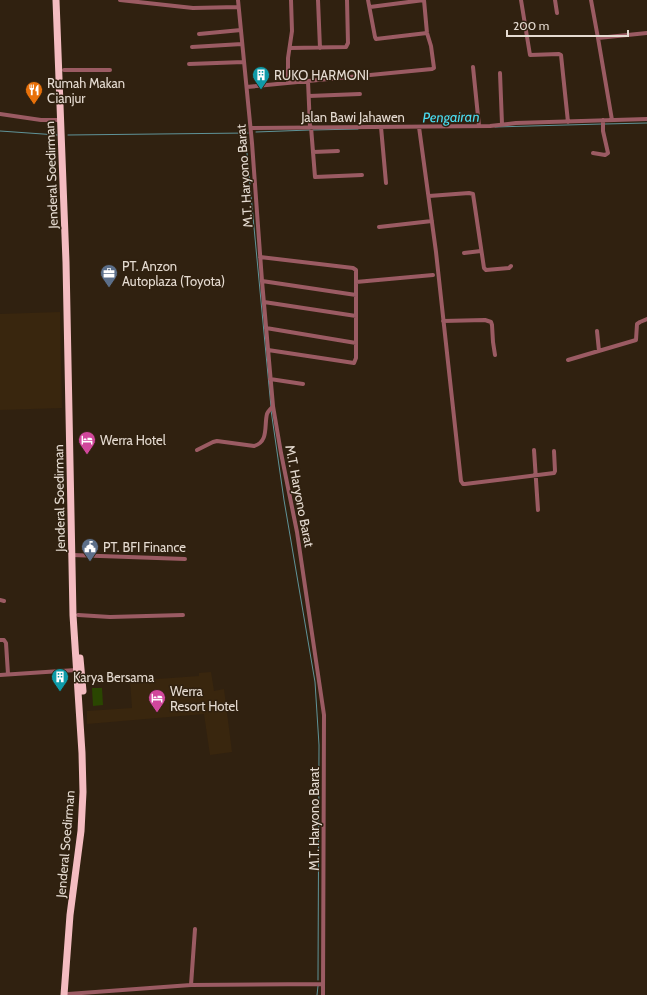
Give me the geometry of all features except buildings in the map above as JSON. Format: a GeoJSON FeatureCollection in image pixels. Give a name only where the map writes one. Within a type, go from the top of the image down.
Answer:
{"type":"FeatureCollection","features":[{"type":"Feature","properties":{"kind":"highway","name":"Jenderal Soedirman"},"geometry":{"type":"LineString","coordinates":[[56,0],[66,196]]}},
{"type":"Feature","properties":{"kind":"highway","name":"Jenderal Soedirman"},"geometry":{"type":"LineString","coordinates":[[61,0],[72,393],[74,555],[73,615],[82,753],[83,803],[68,933],[64,995]]}},
{"type":"Feature","properties":{"kind":"highway","name":"Jenderal Soedirman"},"geometry":{"type":"LineString","coordinates":[[68,995],[74,917],[87,804],[86,753],[74,555]]}},
{"type":"Feature","properties":{"kind":"street"},"geometry":{"type":"LineString","coordinates":[[120,0],[193,8],[238,7]]}},
{"type":"Feature","properties":{"kind":"street","name":"M.T. Haryono Barat"},"geometry":{"type":"LineString","coordinates":[[238,0],[251,128],[270,379],[281,453],[297,532],[324,715],[323,995]]}},
{"type":"Feature","properties":{"kind":"street"},"geometry":{"type":"LineString","coordinates":[[288,83],[288,58],[292,31],[290,0]]}},
{"type":"Feature","properties":{"kind":"street"},"geometry":{"type":"LineString","coordinates":[[318,0],[320,48]]}},
{"type":"Feature","properties":{"kind":"street"},"geometry":{"type":"LineString","coordinates":[[290,48],[344,47],[347,45],[347,0]]}},
{"type":"Feature","properties":{"kind":"street"},"geometry":{"type":"LineString","coordinates":[[368,0],[376,39],[427,33]]}},
{"type":"Feature","properties":{"kind":"street"},"geometry":{"type":"LineString","coordinates":[[247,87],[434,68],[427,33],[424,0],[370,7]]}},
{"type":"Feature","properties":{"kind":"street"},"geometry":{"type":"LineString","coordinates":[[521,0],[529,54],[561,55],[568,122]]}},
{"type":"Feature","properties":{"kind":"street"},"geometry":{"type":"LineString","coordinates":[[556,0],[557,13]]}},
{"type":"Feature","properties":{"kind":"street"},"geometry":{"type":"LineString","coordinates":[[591,0],[612,120]]}},
{"type":"Feature","properties":{"kind":"street"},"geometry":{"type":"LineString","coordinates":[[199,34],[241,30]]}},
{"type":"Feature","properties":{"kind":"street"},"geometry":{"type":"LineString","coordinates":[[598,38],[647,33]]}},
{"type":"Feature","properties":{"kind":"street"},"geometry":{"type":"LineString","coordinates":[[192,47],[242,44]]}},
{"type":"Feature","properties":{"kind":"street"},"geometry":{"type":"LineString","coordinates":[[189,64],[244,62]]}},
{"type":"Feature","properties":{"kind":"street"},"geometry":{"type":"LineString","coordinates":[[473,67],[479,126]]}},
{"type":"Feature","properties":{"kind":"street"},"geometry":{"type":"LineString","coordinates":[[64,70],[110,70]]}},
{"type":"Feature","properties":{"kind":"street"},"geometry":{"type":"LineString","coordinates":[[500,73],[502,124]]}},
{"type":"Feature","properties":{"kind":"street"},"geometry":{"type":"LineString","coordinates":[[308,81],[310,127],[316,177],[362,175]]}},
{"type":"Feature","properties":{"kind":"street"},"geometry":{"type":"LineString","coordinates":[[309,96],[360,94]]}},
{"type":"Feature","properties":{"kind":"street"},"geometry":{"type":"LineString","coordinates":[[0,114],[41,120],[61,120]]}},
{"type":"Feature","properties":{"kind":"street","name":"Jalan Bawi Jahawen"},"geometry":{"type":"LineString","coordinates":[[251,128],[490,126],[502,124],[647,119]]}},
{"type":"Feature","properties":{"kind":"street"},"geometry":{"type":"LineString","coordinates":[[593,153],[604,155],[608,153],[602,120]]}},
{"type":"Feature","properties":{"kind":"street"},"geometry":{"type":"LineString","coordinates":[[381,127],[386,183]]}},
{"type":"Feature","properties":{"kind":"street"},"geometry":{"type":"LineString","coordinates":[[419,127],[429,196],[462,483],[466,484],[555,472],[554,451]]}},
{"type":"Feature","properties":{"kind":"street"},"geometry":{"type":"LineString","coordinates":[[313,152],[338,151]]}},
{"type":"Feature","properties":{"kind":"street"},"geometry":{"type":"LineString","coordinates":[[429,196],[473,194],[484,268],[486,270],[509,268],[511,266]]}},
{"type":"Feature","properties":{"kind":"street"},"geometry":{"type":"LineString","coordinates":[[379,227],[432,221]]}},
{"type":"Feature","properties":{"kind":"street"},"geometry":{"type":"LineString","coordinates":[[464,253],[482,251]]}},
{"type":"Feature","properties":{"kind":"street"},"geometry":{"type":"LineString","coordinates":[[260,257],[353,268],[356,270],[356,361],[351,363],[268,350]]}},
{"type":"Feature","properties":{"kind":"street"},"geometry":{"type":"LineString","coordinates":[[356,282],[433,275]]}},
{"type":"Feature","properties":{"kind":"street"},"geometry":{"type":"LineString","coordinates":[[262,281],[356,295]]}},
{"type":"Feature","properties":{"kind":"street"},"geometry":{"type":"LineString","coordinates":[[264,302],[356,316]]}},
{"type":"Feature","properties":{"kind":"street"},"geometry":{"type":"LineString","coordinates":[[568,360],[636,340],[637,324],[647,319]]}},
{"type":"Feature","properties":{"kind":"street"},"geometry":{"type":"LineString","coordinates":[[443,321],[485,320],[491,322],[495,355]]}},
{"type":"Feature","properties":{"kind":"street"},"geometry":{"type":"LineString","coordinates":[[266,328],[356,343]]}},
{"type":"Feature","properties":{"kind":"street"},"geometry":{"type":"LineString","coordinates":[[597,331],[599,351]]}},
{"type":"Feature","properties":{"kind":"street"},"geometry":{"type":"LineString","coordinates":[[270,379],[303,384]]}},
{"type":"Feature","properties":{"kind":"street"},"geometry":{"type":"LineString","coordinates":[[197,450],[213,442],[254,446],[259,444],[262,441],[267,426],[268,414],[274,406]]}},
{"type":"Feature","properties":{"kind":"street"},"geometry":{"type":"LineString","coordinates":[[534,450],[538,510]]}},
{"type":"Feature","properties":{"kind":"street"},"geometry":{"type":"LineString","coordinates":[[74,555],[185,559]]}},
{"type":"Feature","properties":{"kind":"street"},"geometry":{"type":"LineString","coordinates":[[78,615],[110,617],[183,615]]}},
{"type":"Feature","properties":{"kind":"street"},"geometry":{"type":"LineString","coordinates":[[0,640],[4,640],[6,643],[8,674]]}},
{"type":"Feature","properties":{"kind":"street"},"geometry":{"type":"LineString","coordinates":[[0,675],[76,670]]}},
{"type":"Feature","properties":{"kind":"street"},"geometry":{"type":"LineString","coordinates":[[191,985],[195,929]]}},
{"type":"Feature","properties":{"kind":"street"},"geometry":{"type":"LineString","coordinates":[[68,995],[191,985],[323,984]]}},
{"type":"Feature","properties":{"kind":"shaded area"},"geometry":{"type":"Polygon","coordinates":[[[60,312],[62,408],[0,410],[0,314],[60,312]]]}},
{"type":"Feature","properties":{"kind":"shaded area","name":"Werra Resort Hotel"},"geometry":{"type":"Polygon","coordinates":[[[211,672],[214,691],[224,689],[232,752],[210,755],[204,714],[87,724],[87,711],[132,708],[130,681],[199,676],[199,673],[211,672]]]}},
{"type":"Feature","properties":{"kind":"green space"},"geometry":{"type":"Polygon","coordinates":[[[92,688],[102,688],[103,705],[93,706],[92,688]]]}},
{"type":"Feature","properties":{"kind":"waterway","name":"Pengairan"},"geometry":{"type":"LineString","coordinates":[[605,124],[647,123]]}},
{"type":"Feature","properties":{"kind":"waterway","name":"Pengairan"},"geometry":{"type":"LineString","coordinates":[[495,127],[602,124]]}},
{"type":"Feature","properties":{"kind":"waterway","name":"Pengairan"},"geometry":{"type":"LineString","coordinates":[[313,130],[358,129]]}},
{"type":"Feature","properties":{"kind":"waterway","name":"Pengairan"},"geometry":{"type":"LineString","coordinates":[[256,132],[310,130]]}},
{"type":"Feature","properties":{"kind":"waterway"},"geometry":{"type":"LineString","coordinates":[[0,131],[57,135]]}},
{"type":"Feature","properties":{"kind":"waterway"},"geometry":{"type":"LineString","coordinates":[[245,132],[271,407]]}},
{"type":"Feature","properties":{"kind":"waterway"},"geometry":{"type":"LineString","coordinates":[[68,135],[248,133]]}},
{"type":"Feature","properties":{"kind":"waterway"},"geometry":{"type":"LineString","coordinates":[[271,410],[284,500],[315,682],[319,745],[318,980]]}},
{"type":"Feature","properties":{"kind":"waterway"},"geometry":{"type":"LineString","coordinates":[[317,995],[318,986]]}},
{"type":"Feature","properties":{"kind":"place","name":"RUKO HARMONI"},"geometry":{"type":"Point","coordinates":[261,90]}},
{"type":"Feature","properties":{"kind":"place","name":"Rumah Makan Cianjur"},"geometry":{"type":"Point","coordinates":[34,105]}},
{"type":"Feature","properties":{"kind":"place","name":"PT. Anzon Autoplaza (Toyota)"},"geometry":{"type":"Point","coordinates":[109,288]}},
{"type":"Feature","properties":{"kind":"place","name":"Werra Hotel"},"geometry":{"type":"Point","coordinates":[87,455]}},
{"type":"Feature","properties":{"kind":"place","name":"PT. BFI Finance"},"geometry":{"type":"Point","coordinates":[90,562]}},
{"type":"Feature","properties":{"kind":"place","name":"Karya Bersama"},"geometry":{"type":"Point","coordinates":[60,692]}},
{"type":"Feature","properties":{"kind":"place","name":"Werra Resort Hotel"},"geometry":{"type":"Point","coordinates":[157,713]}}]}
